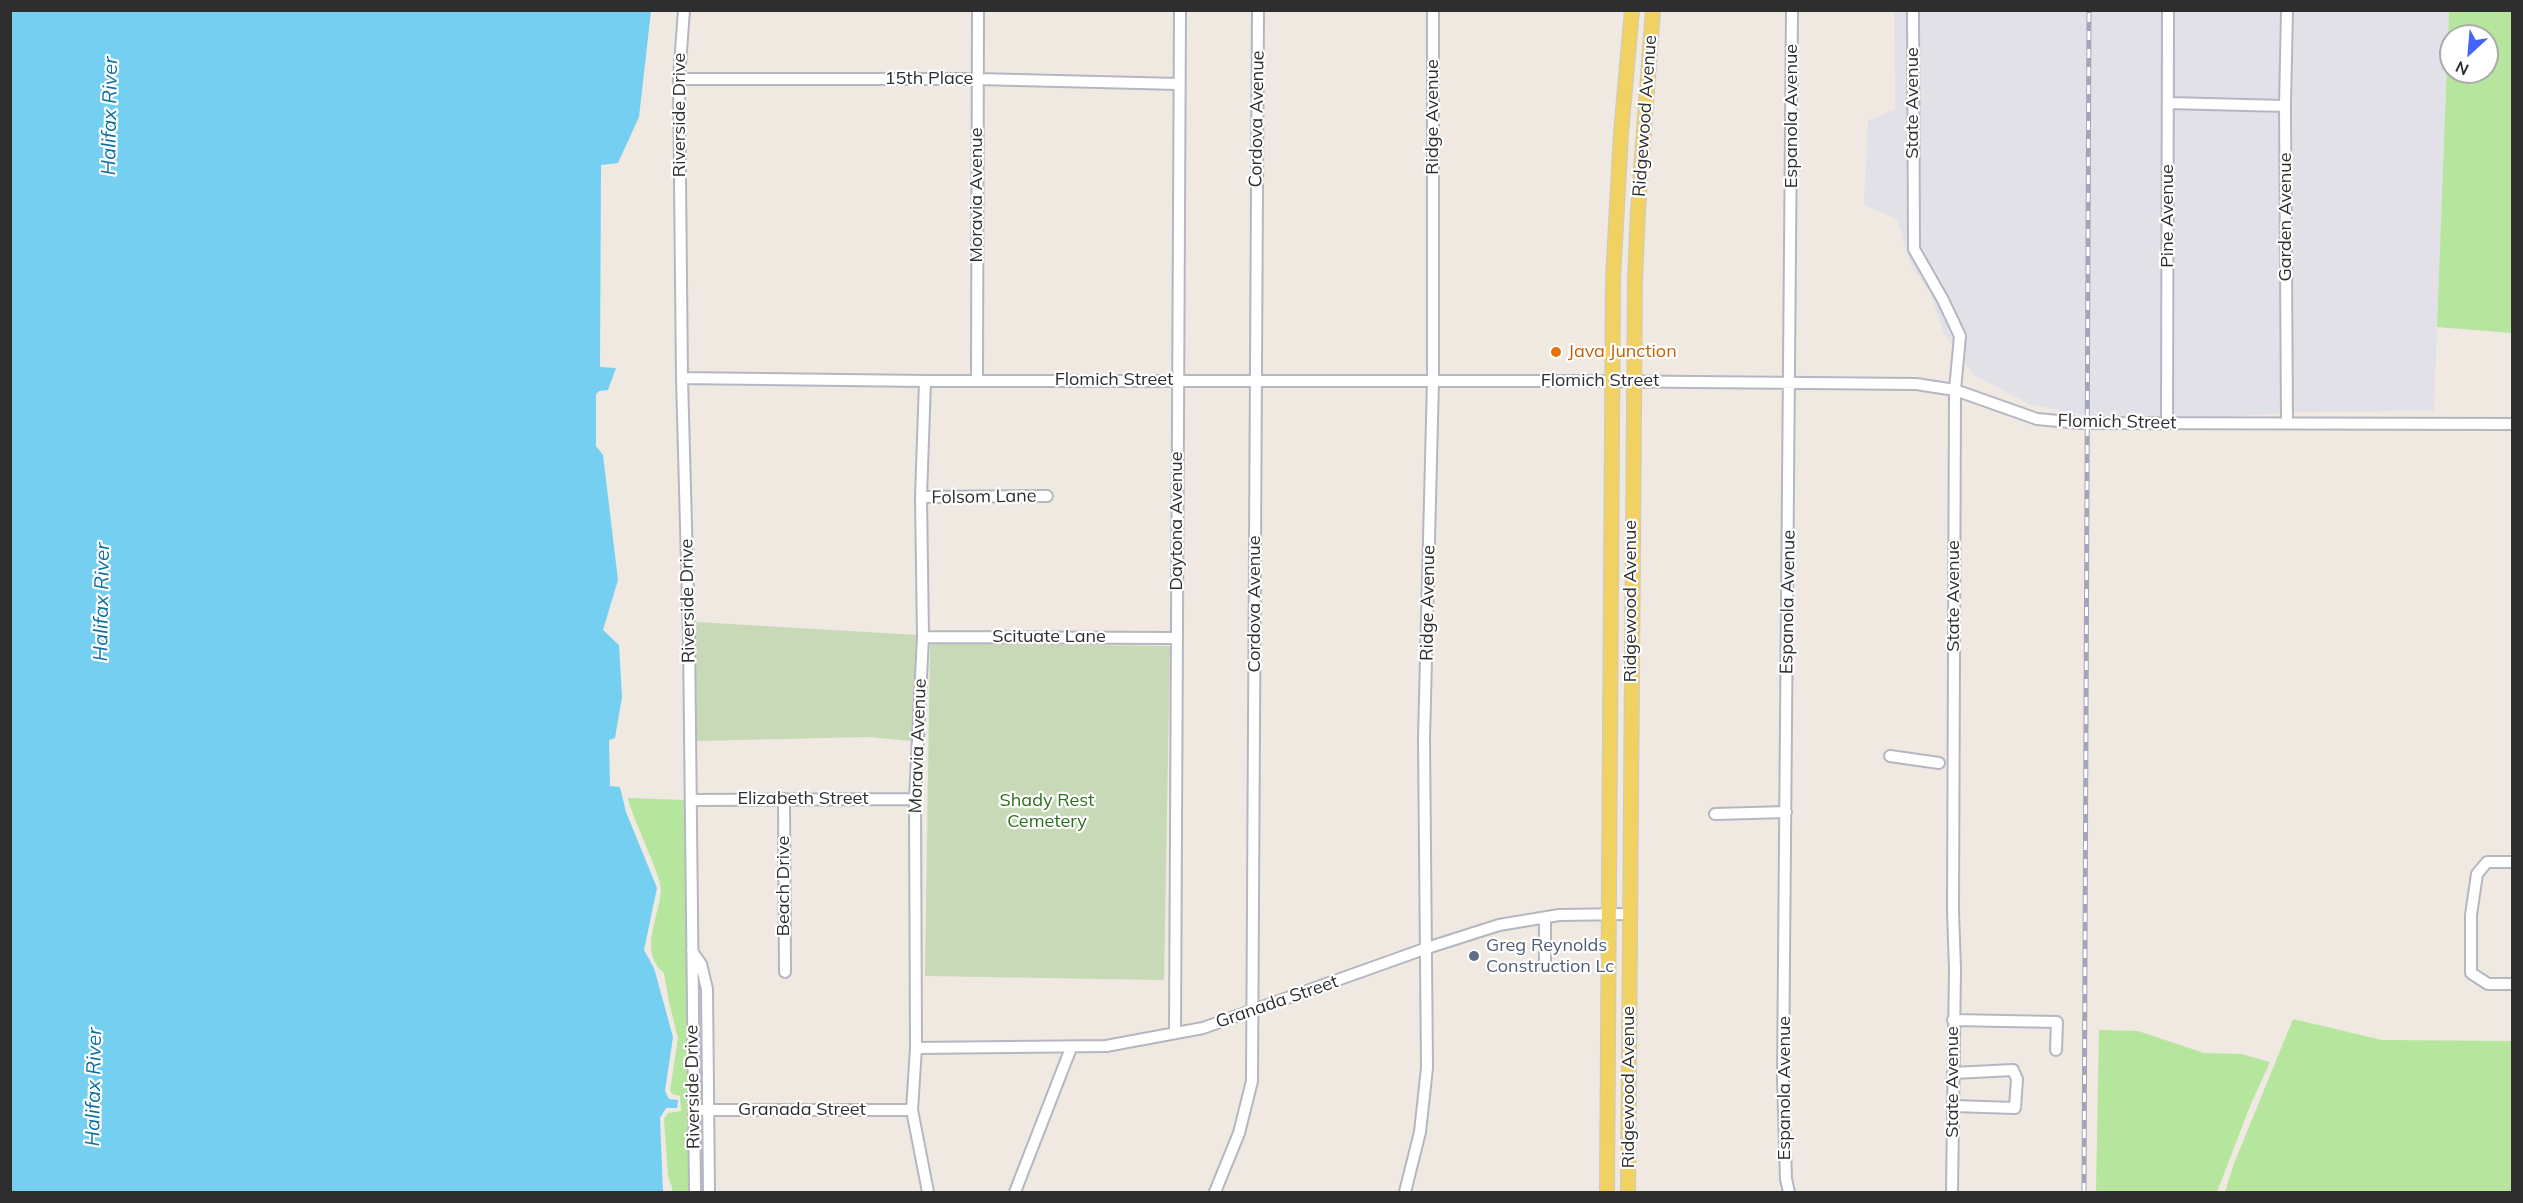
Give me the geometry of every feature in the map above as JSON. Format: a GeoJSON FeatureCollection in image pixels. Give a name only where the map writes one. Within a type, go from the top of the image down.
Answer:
{"type":"FeatureCollection","features":[{"type":"Feature","properties":{"kind":"main road","name":"Ridgewood Avenue"},"geometry":{"type":"LineString","coordinates":[[1607,1192],[1612,381],[1617,204],[1632,10]]}},
{"type":"Feature","properties":{"kind":"main road","name":"Ridgewood Avenue"},"geometry":{"type":"LineString","coordinates":[[1628,1192],[1633,381],[1638,210],[1653,10]]}},
{"type":"Feature","properties":{"kind":"street","name":"Riverside Drive"},"geometry":{"type":"LineString","coordinates":[[684,10],[679,79],[682,378],[692,800],[695,1192]]}},
{"type":"Feature","properties":{"kind":"street","name":"Moravia Avenue"},"geometry":{"type":"LineString","coordinates":[[977,380],[978,10]]}},
{"type":"Feature","properties":{"kind":"street","name":"Daytona Avenue"},"geometry":{"type":"LineString","coordinates":[[1175,1032],[1180,10]]}},
{"type":"Feature","properties":{"kind":"street","name":"Cordova Avenue"},"geometry":{"type":"LineString","coordinates":[[1215,1192],[1239,1133],[1252,1081],[1258,10]]}},
{"type":"Feature","properties":{"kind":"street","name":"Ridge Avenue"},"geometry":{"type":"LineString","coordinates":[[1405,1192],[1420,1132],[1427,1068],[1424,738],[1433,381],[1432,10]]}},
{"type":"Feature","properties":{"kind":"street","name":"Espanola Avenue"},"geometry":{"type":"LineString","coordinates":[[1789,1192],[1786,1179],[1783,1078],[1791,383],[1792,10]]}},
{"type":"Feature","properties":{"kind":"street","name":"State Avenue"},"geometry":{"type":"LineString","coordinates":[[1913,10],[1914,249],[1960,336],[1955,390],[1953,910],[1955,969],[1952,1192]]}},
{"type":"Feature","properties":{"kind":"street","name":"Pine Avenue"},"geometry":{"type":"LineString","coordinates":[[2167,422],[2168,10]]}},
{"type":"Feature","properties":{"kind":"street","name":"Garden Avenue"},"geometry":{"type":"LineString","coordinates":[[2287,10],[2285,106],[2288,423]]}},
{"type":"Feature","properties":{"kind":"street","name":"15th Place"},"geometry":{"type":"LineString","coordinates":[[679,79],[977,79],[1179,84]]}},
{"type":"Feature","properties":{"kind":"street"},"geometry":{"type":"LineString","coordinates":[[2168,103],[2285,106]]}},
{"type":"Feature","properties":{"kind":"street","name":"Flomich Street"},"geometry":{"type":"LineString","coordinates":[[682,378],[925,381],[1633,381],[1916,384],[1955,390],[2037,419],[2086,423],[2512,424]]}},
{"type":"Feature","properties":{"kind":"street","name":"Moravia Avenue"},"geometry":{"type":"LineString","coordinates":[[925,381],[921,497],[923,637],[915,799],[916,1048],[912,1110],[927,1192]]}},
{"type":"Feature","properties":{"kind":"street","name":"Folsom Lane"},"geometry":{"type":"LineString","coordinates":[[921,497],[1047,496]]}},
{"type":"Feature","properties":{"kind":"street","name":"Scituate Lane"},"geometry":{"type":"LineString","coordinates":[[923,637],[1176,638]]}},
{"type":"Feature","properties":{"kind":"street"},"geometry":{"type":"LineString","coordinates":[[1890,756],[1940,763]]}},
{"type":"Feature","properties":{"kind":"street","name":"Beach Drive"},"geometry":{"type":"LineString","coordinates":[[784,799],[785,972]]}},
{"type":"Feature","properties":{"kind":"street","name":"Elizabeth Street"},"geometry":{"type":"LineString","coordinates":[[692,800],[915,799]]}},
{"type":"Feature","properties":{"kind":"street"},"geometry":{"type":"LineString","coordinates":[[1715,814],[1786,812]]}},
{"type":"Feature","properties":{"kind":"street"},"geometry":{"type":"LineString","coordinates":[[2512,862],[2487,862],[2477,874],[2471,915],[2471,973],[2488,984],[2512,984]]}},
{"type":"Feature","properties":{"kind":"street","name":"Granada Street"},"geometry":{"type":"LineString","coordinates":[[916,1048],[1106,1046],[1203,1028],[1427,948],[1499,925],[1545,918],[1630,914]]}},
{"type":"Feature","properties":{"kind":"street"},"geometry":{"type":"LineString","coordinates":[[1545,918],[1545,966]]}},
{"type":"Feature","properties":{"kind":"street"},"geometry":{"type":"LineString","coordinates":[[692,951],[701,964],[707,988],[709,1192]]}},
{"type":"Feature","properties":{"kind":"street"},"geometry":{"type":"LineString","coordinates":[[1953,1020],[2057,1022],[2056,1050]]}},
{"type":"Feature","properties":{"kind":"street"},"geometry":{"type":"LineString","coordinates":[[1015,1192],[1071,1048]]}},
{"type":"Feature","properties":{"kind":"street"},"geometry":{"type":"LineString","coordinates":[[1953,1073],[2013,1070],[2017,1079],[2015,1108],[1953,1106]]}},
{"type":"Feature","properties":{"kind":"street","name":"Granada Street"},"geometry":{"type":"LineString","coordinates":[[693,1110],[912,1110]]}},
{"type":"Feature","properties":{"kind":"shaded area"},"geometry":{"type":"Polygon","coordinates":[[[1894,11],[1908,11],[1909,250],[1938,303],[1954,338],[1953,346],[1944,334],[1930,292],[1911,266],[1897,219],[1864,205],[1868,121],[1895,109],[1894,11]]]}},
{"type":"Feature","properties":{"kind":"shaded area"},"geometry":{"type":"Polygon","coordinates":[[[1919,11],[2162,11],[2161,416],[2087,416],[2029,404],[1974,375],[1963,360],[1965,333],[1948,297],[1919,247],[1919,11]]]}},
{"type":"Feature","properties":{"kind":"shaded area"},"geometry":{"type":"Polygon","coordinates":[[[2173,11],[2282,11],[2280,100],[2173,97],[2173,11]]]}},
{"type":"Feature","properties":{"kind":"shaded area"},"geometry":{"type":"Polygon","coordinates":[[[2293,11],[2449,11],[2449,24],[2439,24],[2439,84],[2446,84],[2434,411],[2293,412],[2293,11]]]}},
{"type":"Feature","properties":{"kind":"shaded area"},"geometry":{"type":"Polygon","coordinates":[[[2173,109],[2280,112],[2282,413],[2225,417],[2172,416],[2173,109]]]}},
{"type":"Feature","properties":{"kind":"green space"},"geometry":{"type":"Polygon","coordinates":[[[2449,11],[2512,11],[2512,333],[2437,327],[2446,84],[2499,84],[2499,24],[2449,24],[2449,11]]]}},
{"type":"Feature","properties":{"kind":"green space"},"geometry":{"type":"Polygon","coordinates":[[[696,622],[917,635],[912,741],[868,737],[696,741],[696,622]]]}},
{"type":"Feature","properties":{"kind":"green space","name":"Shady Rest Cemetery"},"geometry":{"type":"Polygon","coordinates":[[[930,643],[1170,646],[1164,980],[925,976],[930,643]]]}},
{"type":"Feature","properties":{"kind":"green space"},"geometry":{"type":"Polygon","coordinates":[[[628,798],[686,800],[687,948],[685,950],[687,953],[687,1116],[690,1192],[672,1192],[668,1176],[664,1119],[668,1113],[681,1111],[680,1096],[672,1094],[670,1090],[678,1038],[664,973],[656,965],[652,955],[652,934],[661,890],[660,883],[628,798]]]}},
{"type":"Feature","properties":{"kind":"green space"},"geometry":{"type":"Polygon","coordinates":[[[2293,1019],[2382,1040],[2512,1041],[2512,1192],[2225,1192],[2233,1166],[2293,1019]]]}},
{"type":"Feature","properties":{"kind":"green space"},"geometry":{"type":"Polygon","coordinates":[[[2099,1030],[2138,1031],[2204,1053],[2241,1054],[2270,1062],[2250,1106],[2217,1192],[2096,1192],[2099,1030]]]}},
{"type":"Feature","properties":{"kind":"water","name":"Halifax River"},"geometry":{"type":"Polygon","coordinates":[[[10,11],[651,11],[639,117],[618,163],[601,165],[600,367],[616,368],[608,390],[599,391],[596,395],[596,446],[603,455],[618,580],[603,630],[619,645],[622,697],[615,738],[609,740],[610,786],[620,787],[626,812],[657,888],[644,950],[654,968],[673,1037],[665,1091],[669,1099],[678,1100],[677,1108],[666,1108],[660,1118],[663,1192],[11,1192],[10,11]]]}},
{"type":"Feature","properties":{"kind":"railway"},"geometry":{"type":"LineString","coordinates":[[2084,1192],[2089,10]]}},
{"type":"Feature","properties":{"kind":"place","name":"Java Junction"},"geometry":{"type":"Point","coordinates":[1556,352]}},
{"type":"Feature","properties":{"kind":"place","name":"Greg Reynolds Construction Lc"},"geometry":{"type":"Point","coordinates":[1474,956]}}]}
